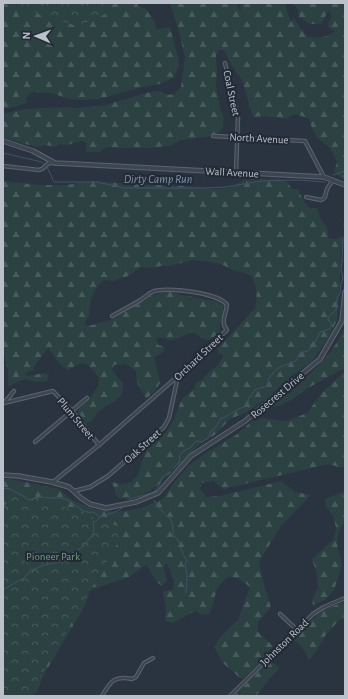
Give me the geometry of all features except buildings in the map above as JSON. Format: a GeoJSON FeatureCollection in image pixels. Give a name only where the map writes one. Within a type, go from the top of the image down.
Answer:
{"type":"FeatureCollection","features":[{"type":"Feature","properties":{"kind":"street","name":"Coal Street"},"geometry":{"type":"LineString","coordinates":[[225,63],[238,116],[236,172]]}},
{"type":"Feature","properties":{"kind":"street","name":"North Avenue"},"geometry":{"type":"LineString","coordinates":[[213,136],[238,136],[305,141],[324,177]]}},
{"type":"Feature","properties":{"kind":"street","name":"Wall Avenue"},"geometry":{"type":"LineString","coordinates":[[3,141],[34,151],[55,163],[324,177],[345,185]]}},
{"type":"Feature","properties":{"kind":"street"},"geometry":{"type":"LineString","coordinates":[[3,166],[39,170],[49,163],[55,163]]}},
{"type":"Feature","properties":{"kind":"street"},"geometry":{"type":"LineString","coordinates":[[306,197],[321,200],[323,199],[333,180]]}},
{"type":"Feature","properties":{"kind":"street","name":"Orchard Street"},"geometry":{"type":"LineString","coordinates":[[52,482],[99,445],[178,376],[227,330],[223,321],[226,310],[226,305],[224,302],[219,299],[196,293],[171,290],[152,292],[112,316]]}},
{"type":"Feature","properties":{"kind":"street","name":"Rosecrest Drive"},"geometry":{"type":"LineString","coordinates":[[3,475],[19,476],[52,482],[69,487],[80,498],[90,504],[106,508],[136,502],[158,493],[191,456],[245,420],[320,359],[342,321],[345,292]]}},
{"type":"Feature","properties":{"kind":"street","name":"Oak Street"},"geometry":{"type":"LineString","coordinates":[[74,491],[90,487],[108,476],[164,427],[169,418],[178,376]]}},
{"type":"Feature","properties":{"kind":"street"},"geometry":{"type":"LineString","coordinates":[[3,404],[14,391]]}},
{"type":"Feature","properties":{"kind":"street","name":"Plum Street"},"geometry":{"type":"LineString","coordinates":[[3,404],[53,391],[72,411],[99,445]]}},
{"type":"Feature","properties":{"kind":"street"},"geometry":{"type":"LineString","coordinates":[[35,442],[87,398]]}},
{"type":"Feature","properties":{"kind":"street","name":"Johnston Road"},"geometry":{"type":"LineString","coordinates":[[230,696],[314,614],[324,607],[345,598]]}},
{"type":"Feature","properties":{"kind":"street"},"geometry":{"type":"LineString","coordinates":[[280,614],[297,630]]}},
{"type":"Feature","properties":{"kind":"street"},"geometry":{"type":"LineString","coordinates":[[102,696],[109,683],[115,679],[125,677],[132,679],[136,677],[144,663],[153,658]]}},
{"type":"Feature","properties":{"kind":"green space"},"geometry":{"type":"Polygon","coordinates":[[[3,3],[139,3],[137,6],[146,9],[155,23],[156,29],[170,27],[179,61],[178,68],[173,78],[160,84],[138,88],[99,99],[70,99],[51,93],[31,92],[26,103],[3,109],[3,3]]]}},
{"type":"Feature","properties":{"kind":"green space"},"geometry":{"type":"Polygon","coordinates":[[[9,3],[104,3],[113,11],[77,26],[9,3]]]}},
{"type":"Feature","properties":{"kind":"green space"},"geometry":{"type":"Polygon","coordinates":[[[170,3],[237,3],[239,10],[241,11],[240,3],[286,3],[291,22],[293,18],[308,37],[322,37],[335,31],[329,28],[328,23],[331,18],[330,11],[327,12],[322,24],[310,24],[299,17],[298,9],[292,3],[345,3],[345,179],[339,177],[334,171],[337,162],[331,149],[317,137],[309,119],[299,115],[292,115],[287,119],[264,116],[253,117],[242,80],[231,64],[224,50],[219,50],[216,55],[216,86],[220,107],[224,118],[222,129],[217,134],[206,137],[180,140],[172,145],[151,148],[107,147],[99,152],[86,152],[87,143],[81,141],[67,145],[60,144],[55,147],[46,145],[38,147],[3,138],[3,113],[26,109],[102,106],[150,92],[160,91],[167,95],[174,94],[181,87],[185,57],[170,3]]]}},
{"type":"Feature","properties":{"kind":"green space"},"geometry":{"type":"Polygon","coordinates":[[[279,178],[288,183],[291,188],[298,190],[305,203],[310,208],[317,208],[321,220],[327,227],[328,237],[335,239],[343,236],[337,320],[329,337],[312,361],[289,378],[267,398],[247,412],[230,419],[216,434],[200,444],[159,484],[139,496],[127,499],[119,498],[115,494],[115,489],[111,482],[123,484],[132,482],[138,474],[146,450],[159,440],[167,431],[182,399],[194,389],[196,383],[202,380],[218,365],[223,356],[218,352],[218,348],[255,309],[256,292],[254,281],[252,276],[235,271],[221,264],[192,260],[170,266],[151,268],[141,267],[128,276],[113,281],[104,280],[97,286],[91,298],[89,316],[85,322],[85,325],[92,325],[110,320],[146,300],[150,296],[171,292],[215,301],[223,306],[223,310],[220,322],[220,332],[209,340],[203,339],[193,332],[173,340],[160,337],[156,339],[158,345],[165,347],[162,353],[154,357],[160,383],[155,391],[146,399],[137,382],[136,371],[126,364],[114,365],[112,370],[123,384],[122,393],[117,399],[100,410],[92,421],[86,423],[79,416],[77,410],[89,399],[98,386],[99,378],[89,366],[82,363],[67,370],[61,365],[48,348],[33,370],[25,374],[27,376],[44,373],[49,375],[47,381],[36,382],[25,379],[8,387],[8,369],[3,353],[3,181],[39,185],[66,185],[93,181],[216,189],[229,188],[244,180],[279,178]]]}},
{"type":"Feature","properties":{"kind":"green space"},"geometry":{"type":"Polygon","coordinates":[[[345,326],[345,370],[343,369],[306,389],[293,399],[281,405],[266,408],[300,382],[322,362],[339,339],[345,326]]]}},
{"type":"Feature","properties":{"kind":"green space"},"geometry":{"type":"Polygon","coordinates":[[[345,371],[345,464],[342,468],[328,464],[224,489],[213,481],[201,483],[200,489],[206,497],[220,496],[281,481],[295,492],[311,495],[281,526],[259,562],[271,607],[258,622],[258,632],[273,646],[256,667],[243,678],[240,678],[223,663],[214,647],[222,635],[238,620],[250,587],[235,578],[228,578],[224,580],[217,590],[210,613],[202,615],[195,611],[173,623],[165,621],[166,608],[163,592],[173,589],[174,585],[167,564],[165,564],[164,570],[167,580],[162,586],[157,582],[146,565],[129,577],[90,590],[86,604],[42,678],[38,690],[32,696],[21,696],[3,644],[3,479],[10,479],[59,489],[74,501],[93,509],[116,512],[141,508],[163,499],[172,485],[189,465],[236,435],[252,421],[261,418],[287,421],[307,413],[321,394],[345,371]]]}},
{"type":"Feature","properties":{"kind":"green space","name":"Pioneer Park"},"geometry":{"type":"Polygon","coordinates":[[[14,489],[126,529],[29,696],[3,696],[3,509],[14,489]]]}},
{"type":"Feature","properties":{"kind":"green space"},"geometry":{"type":"Polygon","coordinates":[[[343,492],[345,493],[345,519],[339,531],[337,544],[342,565],[334,590],[325,600],[313,605],[312,600],[318,588],[317,574],[312,559],[333,540],[336,528],[334,518],[326,506],[325,499],[343,492]]]}},
{"type":"Feature","properties":{"kind":"green space"},"geometry":{"type":"Polygon","coordinates":[[[344,602],[345,619],[340,619],[325,636],[309,660],[304,650],[293,639],[323,610],[344,602]]]}},
{"type":"Feature","properties":{"kind":"green space"},"geometry":{"type":"Polygon","coordinates":[[[269,661],[276,665],[279,669],[256,696],[234,696],[269,661]]]}},
{"type":"Feature","properties":{"kind":"waterway","name":"Dirty Camp Run"},"geometry":{"type":"LineString","coordinates":[[3,153],[42,162],[48,169],[54,182],[97,182],[124,188],[226,187],[261,181],[297,180],[325,182]]}},
{"type":"Feature","properties":{"kind":"waterway","name":"Dirty Camp Run"},"geometry":{"type":"LineString","coordinates":[[333,175],[345,171]]}},
{"type":"Feature","properties":{"kind":"waterway"},"geometry":{"type":"LineString","coordinates":[[344,226],[345,216]]}},
{"type":"Feature","properties":{"kind":"waterway"},"geometry":{"type":"LineString","coordinates":[[174,468],[179,462],[180,455],[183,451],[190,448],[195,442],[202,442],[209,437],[211,431],[216,427],[221,418],[247,406],[248,399],[255,390],[269,386],[268,379],[276,370],[296,361],[300,353],[308,351],[313,346],[320,332],[331,327],[331,322],[328,320],[328,317],[336,310],[337,298],[340,294],[343,278],[341,270],[343,238]]}},
{"type":"Feature","properties":{"kind":"waterway"},"geometry":{"type":"LineString","coordinates":[[129,499],[154,492],[160,484],[162,478],[168,473]]}},
{"type":"Feature","properties":{"kind":"waterway"},"geometry":{"type":"LineString","coordinates":[[3,488],[10,489],[28,500],[38,497],[65,499],[82,510],[86,512],[93,512],[100,517]]}},
{"type":"Feature","properties":{"kind":"waterway"},"geometry":{"type":"LineString","coordinates":[[154,500],[171,520],[174,536],[178,540],[187,561],[185,564],[187,576],[186,593]]}},
{"type":"Feature","properties":{"kind":"waterway"},"geometry":{"type":"LineString","coordinates":[[3,590],[23,579],[31,570],[58,562],[72,554],[85,545],[93,536],[93,522],[122,508]]}}]}
